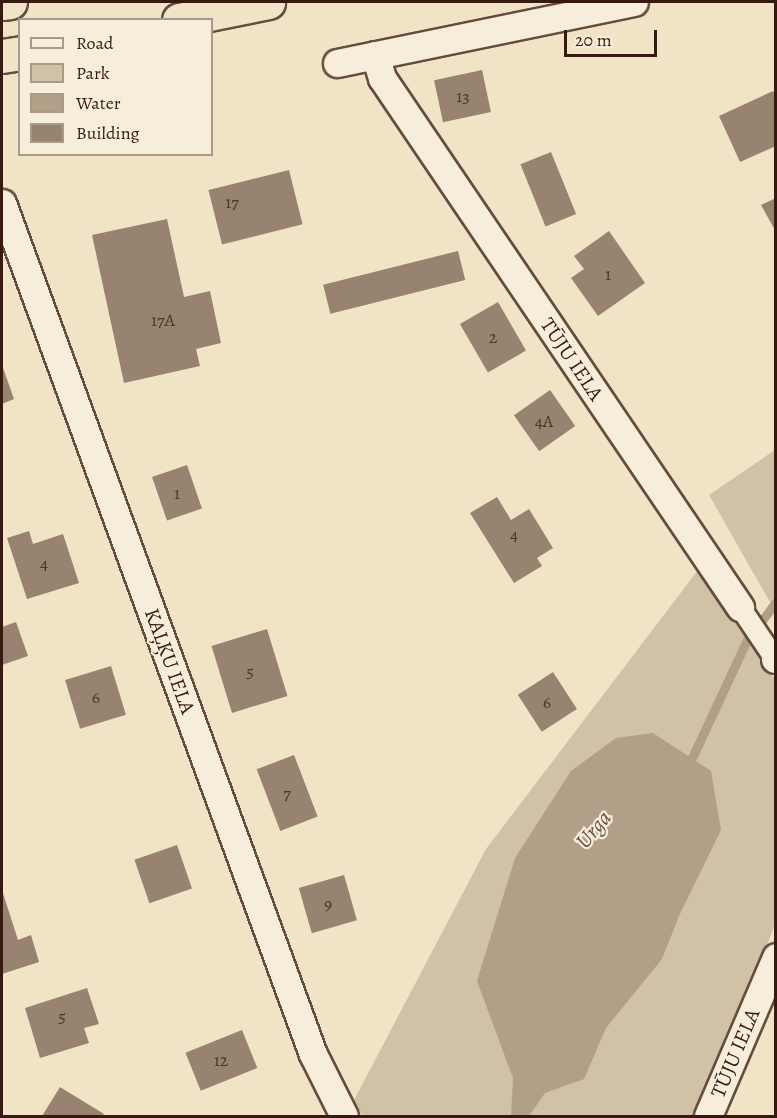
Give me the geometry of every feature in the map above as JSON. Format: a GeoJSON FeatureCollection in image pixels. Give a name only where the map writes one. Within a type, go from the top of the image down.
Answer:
{"type":"FeatureCollection","features":[{"type":"Feature","properties":{"kind":"highway"},"geometry":{"type":"LineString","coordinates":[[2,3],[10,2]]}},
{"type":"Feature","properties":{"kind":"highway"},"geometry":{"type":"LineString","coordinates":[[189,18],[268,2]]}},
{"type":"Feature","properties":{"kind":"highway"},"geometry":{"type":"LineString","coordinates":[[2,57],[18,53]]}},
{"type":"Feature","properties":{"kind":"street"},"geometry":{"type":"LineString","coordinates":[[337,63],[634,2]]}},
{"type":"Feature","properties":{"kind":"street","name":"TŪJU IELA"},"geometry":{"type":"LineString","coordinates":[[375,55],[382,78],[775,659]]}},
{"type":"Feature","properties":{"kind":"street","name":"KAĻĶU IELA"},"geometry":{"type":"LineString","coordinates":[[2,203],[314,1054],[344,1116]]}},
{"type":"Feature","properties":{"kind":"street","name":"TŪJU IELA"},"geometry":{"type":"LineString","coordinates":[[708,1116],[776,957]]}},
{"type":"Feature","properties":{"kind":"green space"},"geometry":{"type":"Polygon","coordinates":[[[775,450],[775,611],[709,495],[775,450]]]}},
{"type":"Feature","properties":{"kind":"green space"},"geometry":{"type":"Polygon","coordinates":[[[698,570],[776,681],[775,924],[710,1095],[699,1116],[363,1116],[353,1102],[486,849],[698,570]]]}},
{"type":"Feature","properties":{"kind":"water"},"geometry":{"type":"Polygon","coordinates":[[[653,733],[711,771],[721,830],[679,916],[662,959],[606,1028],[584,1079],[545,1093],[529,1116],[511,1116],[513,1078],[477,981],[515,858],[571,771],[616,738],[653,733]]]}},
{"type":"Feature","properties":{"kind":"building"},"geometry":{"type":"Polygon","coordinates":[[[482,70],[491,112],[443,122],[434,80],[482,70]]]}},
{"type":"Feature","properties":{"kind":"building"},"geometry":{"type":"Polygon","coordinates":[[[773,91],[776,97],[776,146],[740,162],[719,116],[773,91]]]}},
{"type":"Feature","properties":{"kind":"building"},"geometry":{"type":"Polygon","coordinates":[[[551,152],[576,214],[546,226],[520,164],[551,152]]]}},
{"type":"Feature","properties":{"kind":"building"},"geometry":{"type":"Polygon","coordinates":[[[289,170],[303,224],[222,244],[208,190],[289,170]]]}},
{"type":"Feature","properties":{"kind":"building"},"geometry":{"type":"Polygon","coordinates":[[[776,198],[776,232],[761,205],[776,198]]]}},
{"type":"Feature","properties":{"kind":"building"},"geometry":{"type":"Polygon","coordinates":[[[167,219],[184,297],[210,291],[221,343],[196,349],[200,366],[124,383],[92,235],[167,219]]]}},
{"type":"Feature","properties":{"kind":"building"},"geometry":{"type":"Polygon","coordinates":[[[609,231],[645,283],[598,316],[571,278],[584,269],[574,256],[609,231]]]}},
{"type":"Feature","properties":{"kind":"building"},"geometry":{"type":"Polygon","coordinates":[[[458,251],[465,280],[330,314],[323,285],[458,251]]]}},
{"type":"Feature","properties":{"kind":"building"},"geometry":{"type":"Polygon","coordinates":[[[498,302],[526,350],[488,372],[460,324],[498,302]]]}},
{"type":"Feature","properties":{"kind":"building"},"geometry":{"type":"Polygon","coordinates":[[[2,365],[14,399],[2,404],[2,365]]]}},
{"type":"Feature","properties":{"kind":"building"},"geometry":{"type":"Polygon","coordinates":[[[550,390],[575,426],[539,451],[514,415],[550,390]]]}},
{"type":"Feature","properties":{"kind":"building"},"geometry":{"type":"Polygon","coordinates":[[[187,465],[202,508],[167,521],[152,477],[187,465]]]}},
{"type":"Feature","properties":{"kind":"building"},"geometry":{"type":"Polygon","coordinates":[[[497,497],[511,520],[529,509],[553,548],[537,558],[542,566],[514,583],[470,513],[497,497]]]}},
{"type":"Feature","properties":{"kind":"building"},"geometry":{"type":"Polygon","coordinates":[[[29,531],[33,544],[63,534],[79,583],[27,599],[7,538],[29,531]]]}},
{"type":"Feature","properties":{"kind":"building"},"geometry":{"type":"Polygon","coordinates":[[[16,622],[28,656],[2,665],[2,627],[16,622]]]}},
{"type":"Feature","properties":{"kind":"building"},"geometry":{"type":"Polygon","coordinates":[[[267,629],[287,696],[232,713],[212,646],[267,629]]]}},
{"type":"Feature","properties":{"kind":"building"},"geometry":{"type":"Polygon","coordinates":[[[111,666],[126,715],[80,729],[65,680],[111,666]]]}},
{"type":"Feature","properties":{"kind":"building"},"geometry":{"type":"Polygon","coordinates":[[[553,672],[577,709],[542,732],[518,695],[553,672]]]}},
{"type":"Feature","properties":{"kind":"building"},"geometry":{"type":"Polygon","coordinates":[[[294,755],[318,817],[280,831],[257,769],[294,755]]]}},
{"type":"Feature","properties":{"kind":"building"},"geometry":{"type":"Polygon","coordinates":[[[177,845],[192,888],[149,903],[134,860],[177,845]]]}},
{"type":"Feature","properties":{"kind":"building"},"geometry":{"type":"Polygon","coordinates":[[[344,875],[357,920],[312,933],[299,888],[344,875]]]}},
{"type":"Feature","properties":{"kind":"building"},"geometry":{"type":"Polygon","coordinates":[[[2,890],[18,940],[31,935],[39,962],[2,974],[2,890]]]}},
{"type":"Feature","properties":{"kind":"building"},"geometry":{"type":"Polygon","coordinates":[[[87,988],[99,1024],[84,1028],[89,1043],[40,1058],[25,1008],[87,988]]]}},
{"type":"Feature","properties":{"kind":"building"},"geometry":{"type":"Polygon","coordinates":[[[242,1030],[257,1068],[201,1091],[185,1053],[242,1030]]]}},
{"type":"Feature","properties":{"kind":"building"},"geometry":{"type":"Polygon","coordinates":[[[60,1087],[104,1114],[102,1116],[42,1116],[60,1087]]]}},
{"type":"Feature","properties":{"kind":"waterway","name":"Urga"},"geometry":{"type":"LineString","coordinates":[[682,768],[691,760],[747,640],[776,602]]}}]}
